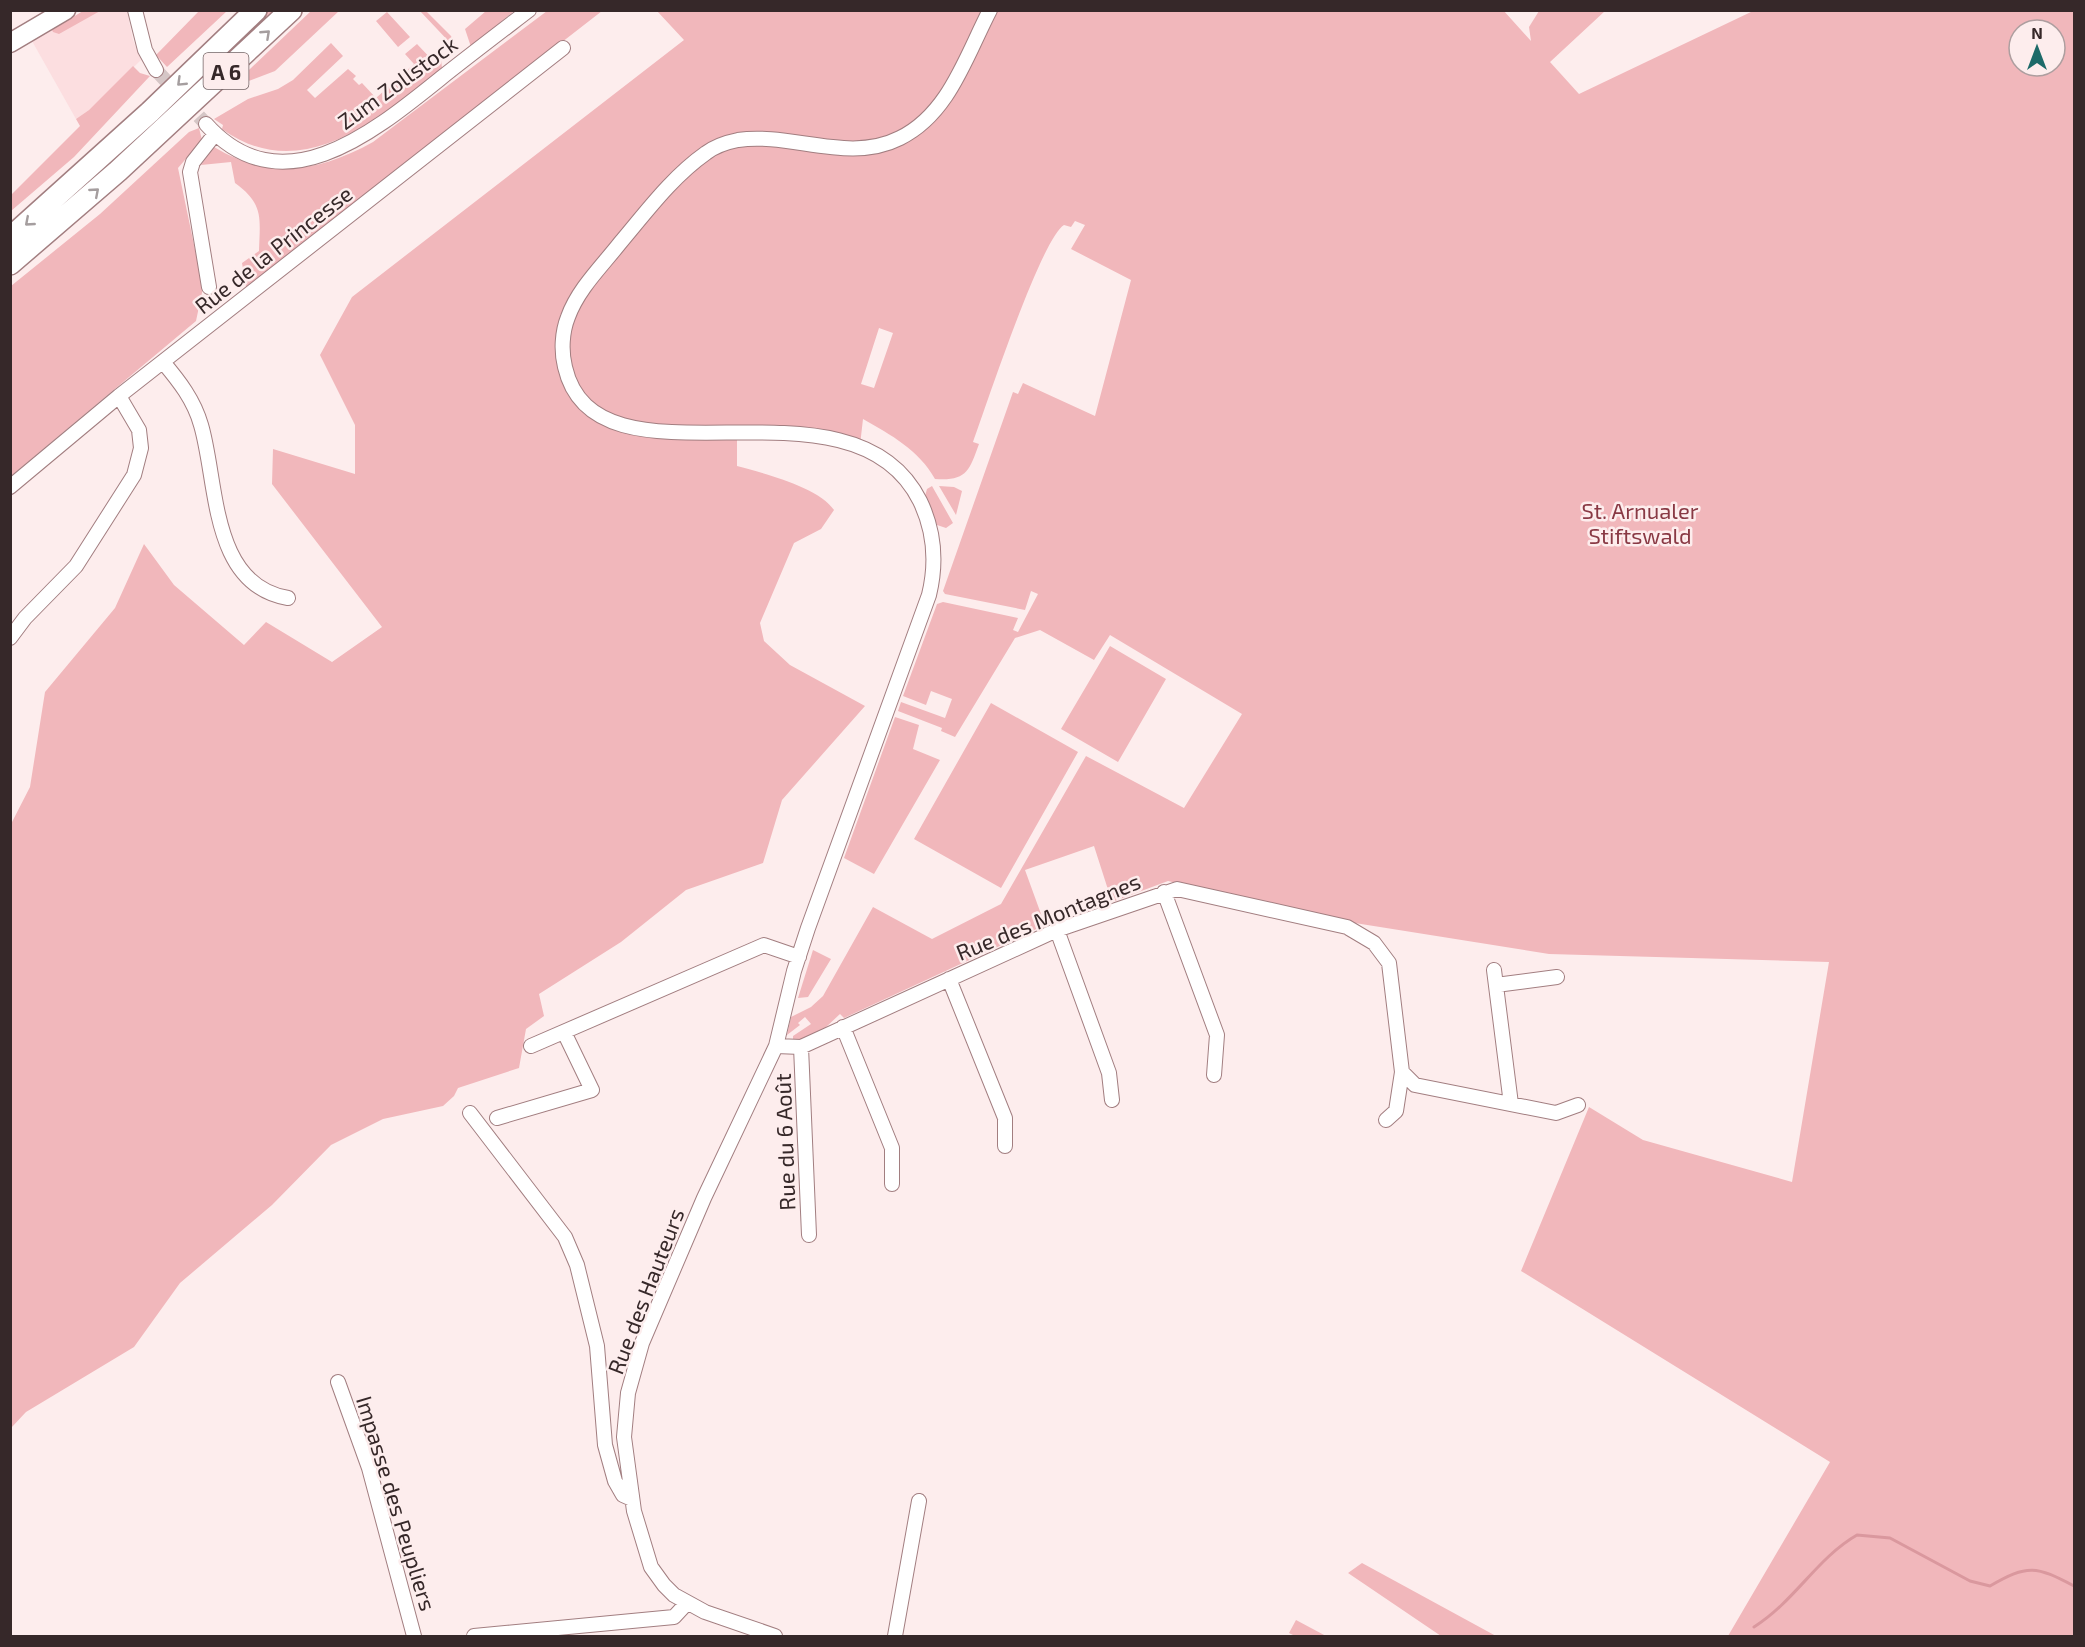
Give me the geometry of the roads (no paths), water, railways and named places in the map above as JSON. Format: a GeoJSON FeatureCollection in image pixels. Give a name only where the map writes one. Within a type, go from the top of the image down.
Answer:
{"type":"FeatureCollection","features":[{"type":"Feature","properties":{"kind":"highway","name":"A 6"},"geometry":{"type":"LineString","coordinates":[[10,238],[150,112],[256,10]]}},
{"type":"Feature","properties":{"kind":"highway","name":"A 6"},"geometry":{"type":"LineString","coordinates":[[10,264],[118,171],[291,10]]}},
{"type":"Feature","properties":{"kind":"main road"},"geometry":{"type":"LineString","coordinates":[[10,43],[66,10]]}},
{"type":"Feature","properties":{"kind":"street"},"geometry":{"type":"LineString","coordinates":[[135,10],[146,50],[156,70]]}},
{"type":"Feature","properties":{"kind":"street","name":"Zum Zollstock"},"geometry":{"type":"LineString","coordinates":[[209,287],[190,172],[210,129],[234,148],[260,158],[304,159],[332,153],[368,134],[399,112],[529,10]]}},
{"type":"Feature","properties":{"kind":"street","name":"Rue des Hauteurs"},"geometry":{"type":"LineString","coordinates":[[775,1636],[705,1612],[687,1603],[664,1585],[651,1567],[632,1499],[624,1437],[628,1393],[642,1343],[704,1198],[776,1046],[794,971],[929,595],[935,564],[934,544],[925,512],[914,488],[889,462],[860,445],[839,438],[774,433],[632,429],[599,415],[584,402],[565,369],[563,333],[573,304],[596,272],[650,205],[709,150],[736,140],[771,139],[833,148],[862,149],[900,139],[934,115],[954,83],[990,10]]}},
{"type":"Feature","properties":{"kind":"street","name":"Rue de la Princesse"},"geometry":{"type":"LineString","coordinates":[[10,487],[119,396],[563,48]]}},
{"type":"Feature","properties":{"kind":"street"},"geometry":{"type":"LineString","coordinates":[[163,362],[187,394],[201,424],[218,518],[235,559],[261,589],[270,595],[288,598]]}},
{"type":"Feature","properties":{"kind":"street"},"geometry":{"type":"LineString","coordinates":[[10,638],[25,618],[76,566],[134,475],[141,448],[139,430],[119,396]]}},
{"type":"Feature","properties":{"kind":"street","name":"Rue des Montagnes"},"geometry":{"type":"LineString","coordinates":[[776,1046],[801,1047],[1057,930],[1177,889],[1347,927],[1374,943],[1389,963],[1402,1072],[1396,1111],[1386,1119]]}},
{"type":"Feature","properties":{"kind":"street"},"geometry":{"type":"LineString","coordinates":[[1164,892],[1217,1035],[1214,1075]]}},
{"type":"Feature","properties":{"kind":"street"},"geometry":{"type":"LineString","coordinates":[[1057,930],[1109,1073],[1112,1101]]}},
{"type":"Feature","properties":{"kind":"street"},"geometry":{"type":"LineString","coordinates":[[531,1046],[764,945],[799,957]]}},
{"type":"Feature","properties":{"kind":"street"},"geometry":{"type":"LineString","coordinates":[[1494,970],[1511,1104]]}},
{"type":"Feature","properties":{"kind":"street"},"geometry":{"type":"LineString","coordinates":[[1496,985],[1557,977]]}},
{"type":"Feature","properties":{"kind":"street"},"geometry":{"type":"LineString","coordinates":[[949,979],[1005,1119],[1005,1146]]}},
{"type":"Feature","properties":{"kind":"street"},"geometry":{"type":"LineString","coordinates":[[843,1027],[892,1148],[892,1184]]}},
{"type":"Feature","properties":{"kind":"street"},"geometry":{"type":"LineString","coordinates":[[498,1119],[592,1090],[564,1032]]}},
{"type":"Feature","properties":{"kind":"street","name":"Rue du 6 Août"},"geometry":{"type":"LineString","coordinates":[[801,1047],[809,1235]]}},
{"type":"Feature","properties":{"kind":"street"},"geometry":{"type":"LineString","coordinates":[[1402,1072],[1415,1085],[1556,1113],[1578,1105]]}},
{"type":"Feature","properties":{"kind":"street"},"geometry":{"type":"LineString","coordinates":[[470,1113],[566,1238],[577,1265],[597,1346],[605,1445],[615,1481],[623,1495],[632,1499]]}},
{"type":"Feature","properties":{"kind":"street","name":"Impasse des Peupliers"},"geometry":{"type":"LineString","coordinates":[[338,1382],[369,1468],[414,1636]]}},
{"type":"Feature","properties":{"kind":"street"},"geometry":{"type":"LineString","coordinates":[[895,1636],[919,1501]]}},
{"type":"Feature","properties":{"kind":"street"},"geometry":{"type":"LineString","coordinates":[[474,1636],[674,1617],[687,1603]]}},
{"type":"Feature","properties":{"kind":"waterway"},"geometry":{"type":"LineString","coordinates":[[1754,1627],[1782,1605],[1830,1555],[1857,1535],[1890,1538],[1970,1581],[1990,1586],[2014,1574],[2032,1570],[2050,1574],[2074,1586]]}},
{"type":"Feature","properties":{"kind":"tunnel"},"geometry":{"type":"LineString","coordinates":[[156,70],[206,124]]}},
{"type":"Feature","properties":{"kind":"park label","name":"St. Arnualer Stiftswald"},"geometry":{"type":"Point","coordinates":[1640,522]}}]}
